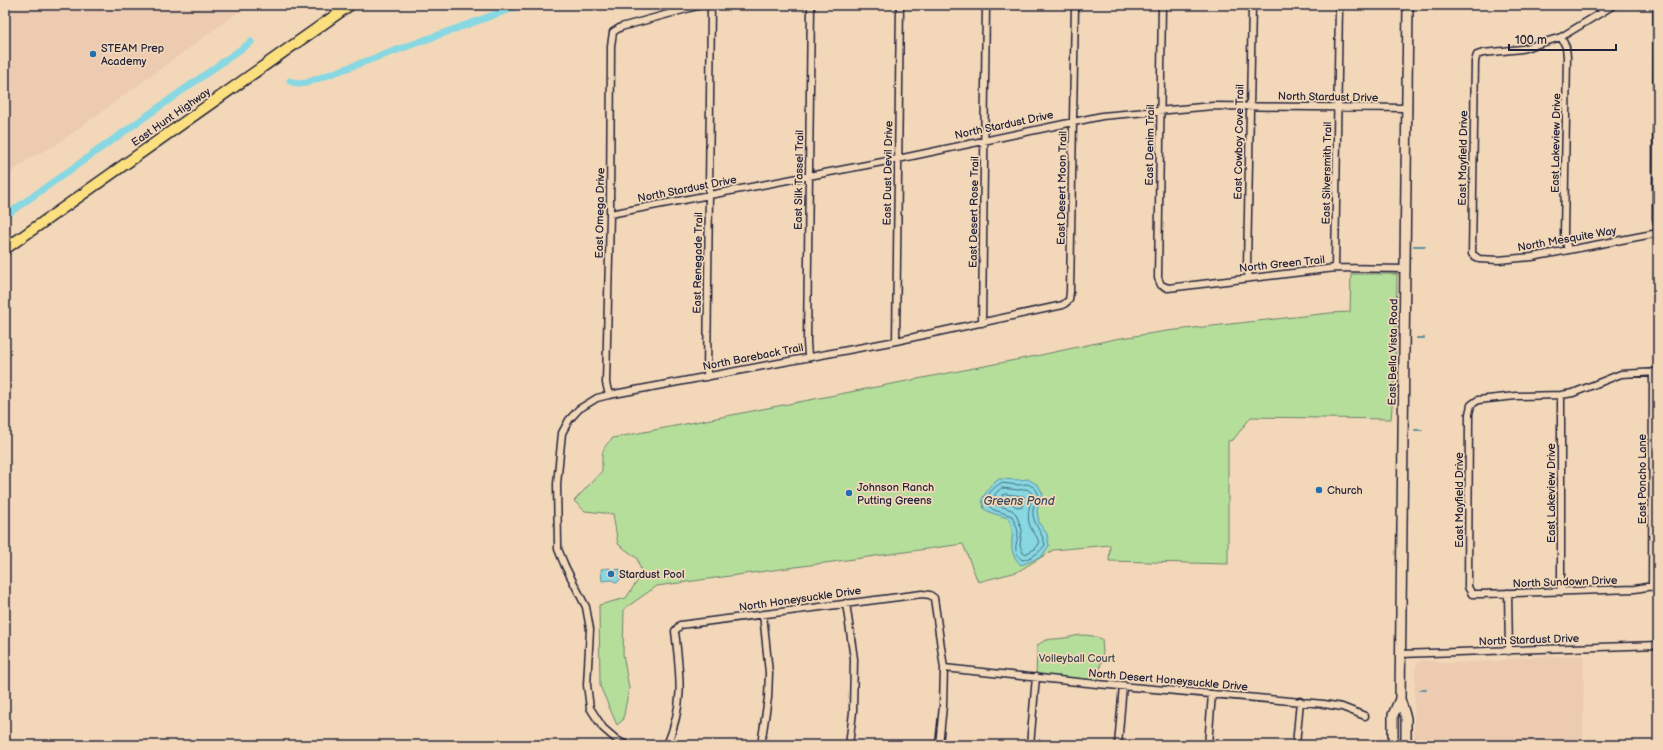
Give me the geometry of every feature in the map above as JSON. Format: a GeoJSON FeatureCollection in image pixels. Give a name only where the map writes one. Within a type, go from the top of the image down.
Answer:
{"type":"FeatureCollection","features":[{"type":"Feature","properties":{"kind":"main road","name":"East Hunt Highway"},"geometry":{"type":"LineString","coordinates":[[5,249],[350,5]]}},
{"type":"Feature","properties":{"kind":"street","name":"East Omega Drive"},"geometry":{"type":"LineString","coordinates":[[609,395],[606,383],[610,214],[611,46],[613,32],[621,27],[701,5]]}},
{"type":"Feature","properties":{"kind":"street","name":"East Renegade Trail"},"geometry":{"type":"LineString","coordinates":[[707,377],[711,5]]}},
{"type":"Feature","properties":{"kind":"street","name":"East Silk Tassel Trail"},"geometry":{"type":"LineString","coordinates":[[808,356],[811,5]]}},
{"type":"Feature","properties":{"kind":"street","name":"East Dust Devil Drive"},"geometry":{"type":"LineString","coordinates":[[896,341],[900,5]]}},
{"type":"Feature","properties":{"kind":"street","name":"East Desert Rose Trail"},"geometry":{"type":"LineString","coordinates":[[982,323],[986,5]]}},
{"type":"Feature","properties":{"kind":"street","name":"East Desert Moon Trail"},"geometry":{"type":"LineString","coordinates":[[1069,300],[1074,120],[1075,5]]}},
{"type":"Feature","properties":{"kind":"street","name":"East Denim Trail"},"geometry":{"type":"LineString","coordinates":[[1162,5],[1158,278],[1162,285]]}},
{"type":"Feature","properties":{"kind":"street","name":"East Cowboy Cove Trail"},"geometry":{"type":"LineString","coordinates":[[1250,278],[1247,266],[1252,5]]}},
{"type":"Feature","properties":{"kind":"street","name":"East Silversmith Trail"},"geometry":{"type":"LineString","coordinates":[[1335,268],[1339,5]]}},
{"type":"Feature","properties":{"kind":"street","name":"East Bella Vista Road"},"geometry":{"type":"LineString","coordinates":[[1406,745],[1406,718],[1400,699],[1400,654],[1408,108],[1408,5]]}},
{"type":"Feature","properties":{"kind":"street"},"geometry":{"type":"LineString","coordinates":[[1597,5],[1603,12]]}},
{"type":"Feature","properties":{"kind":"street"},"geometry":{"type":"LineString","coordinates":[[1561,37],[1614,5]]}},
{"type":"Feature","properties":{"kind":"street"},"geometry":{"type":"LineString","coordinates":[[1657,5],[1656,218],[1658,230]]}},
{"type":"Feature","properties":{"kind":"street","name":"East Mayfield Drive"},"geometry":{"type":"LineString","coordinates":[[1479,259],[1472,254],[1475,61],[1477,55],[1522,49],[1561,37]]}},
{"type":"Feature","properties":{"kind":"street","name":"East Lakeview Drive"},"geometry":{"type":"LineString","coordinates":[[1561,37],[1566,47],[1567,57],[1564,234],[1568,250]]}},
{"type":"Feature","properties":{"kind":"street","name":"North Stardust Drive"},"geometry":{"type":"LineString","coordinates":[[610,214],[898,159],[1074,120],[1102,116],[1202,106],[1408,108]]}},
{"type":"Feature","properties":{"kind":"street","name":"North Mesquite Way"},"geometry":{"type":"LineString","coordinates":[[1479,259],[1498,260],[1532,257],[1658,233]]}},
{"type":"Feature","properties":{"kind":"street","name":"North Green Trail"},"geometry":{"type":"LineString","coordinates":[[1162,285],[1168,288],[1335,268],[1406,269]]}},
{"type":"Feature","properties":{"kind":"street","name":"North Bareback Trail"},"geometry":{"type":"LineString","coordinates":[[626,745],[615,743],[590,708],[587,684],[590,629],[586,607],[558,549],[557,484],[562,433],[569,420],[579,409],[596,398],[609,395],[808,356],[896,341],[1063,305],[1069,300]]}},
{"type":"Feature","properties":{"kind":"street"},"geometry":{"type":"LineString","coordinates":[[1561,395],[1573,393],[1621,374],[1655,372]]}},
{"type":"Feature","properties":{"kind":"street","name":"East Poncho Lane"},"geometry":{"type":"LineString","coordinates":[[1655,372],[1655,586]]}},
{"type":"Feature","properties":{"kind":"street","name":"East Mayfield Drive"},"geometry":{"type":"LineString","coordinates":[[1472,594],[1468,587],[1471,405],[1478,400],[1492,400],[1516,396],[1561,395]]}},
{"type":"Feature","properties":{"kind":"street","name":"East Lakeview Drive"},"geometry":{"type":"LineString","coordinates":[[1561,395],[1561,592]]}},
{"type":"Feature","properties":{"kind":"street","name":"North Sundown Drive"},"geometry":{"type":"LineString","coordinates":[[1472,594],[1636,589],[1655,586]]}},
{"type":"Feature","properties":{"kind":"street"},"geometry":{"type":"LineString","coordinates":[[1508,593],[1509,651]]}},
{"type":"Feature","properties":{"kind":"street","name":"North Honeysuckle Drive"},"geometry":{"type":"LineString","coordinates":[[667,745],[673,730],[680,697],[680,674],[675,631],[680,626],[846,603],[922,594],[930,595],[934,598],[944,668]]}},
{"type":"Feature","properties":{"kind":"street"},"geometry":{"type":"LineString","coordinates":[[846,603],[854,659],[853,712],[849,745]]}},
{"type":"Feature","properties":{"kind":"street"},"geometry":{"type":"LineString","coordinates":[[760,745],[768,698],[769,673],[763,614]]}},
{"type":"Feature","properties":{"kind":"street","name":"North Stardust Drive"},"geometry":{"type":"LineString","coordinates":[[1400,654],[1658,645]]}},
{"type":"Feature","properties":{"kind":"street"},"geometry":{"type":"LineString","coordinates":[[939,745],[943,706],[944,668]]}},
{"type":"Feature","properties":{"kind":"street","name":"North Desert Honeysuckle Drive"},"geometry":{"type":"LineString","coordinates":[[944,668],[1300,701],[1342,707],[1365,716]]}},
{"type":"Feature","properties":{"kind":"street"},"geometry":{"type":"LineString","coordinates":[[1030,745],[1036,677]]}},
{"type":"Feature","properties":{"kind":"street"},"geometry":{"type":"LineString","coordinates":[[1118,745],[1123,685]]}},
{"type":"Feature","properties":{"kind":"street"},"geometry":{"type":"LineString","coordinates":[[1208,745],[1212,694]]}},
{"type":"Feature","properties":{"kind":"street","name":"East Bella Vista Road"},"geometry":{"type":"LineString","coordinates":[[1392,745],[1393,715],[1400,699]]}},
{"type":"Feature","properties":{"kind":"street"},"geometry":{"type":"LineString","coordinates":[[1296,745],[1300,701]]}},
{"type":"Feature","properties":{"kind":"shaded area","name":"STEAM Prep Academy"},"geometry":{"type":"Polygon","coordinates":[[[5,5],[248,5],[56,145],[33,156],[5,177],[5,5]]]}},
{"type":"Feature","properties":{"kind":"shaded area"},"geometry":{"type":"Polygon","coordinates":[[[1584,655],[1583,745],[1414,745],[1415,671],[1417,664],[1423,660],[1447,663],[1498,661],[1525,657],[1584,655]]]}},
{"type":"Feature","properties":{"kind":"green space","name":"Johnson Ranch Putting Greens"},"geometry":{"type":"Polygon","coordinates":[[[1351,274],[1397,274],[1395,373],[1391,419],[1251,417],[1233,440],[1228,441],[1228,564],[1109,561],[1110,545],[1053,550],[1017,572],[978,582],[963,544],[657,586],[624,609],[623,654],[629,688],[623,720],[617,725],[600,686],[599,605],[626,598],[642,574],[637,558],[618,544],[613,514],[585,511],[574,501],[602,471],[602,456],[604,449],[613,438],[1036,356],[1115,339],[1167,331],[1350,312],[1351,274]]]}},
{"type":"Feature","properties":{"kind":"green space","name":"Volleyball Court"},"geometry":{"type":"Polygon","coordinates":[[[1084,635],[1102,639],[1103,652],[1097,684],[1036,677],[1037,646],[1040,643],[1047,640],[1084,635]]]}},
{"type":"Feature","properties":{"kind":"water","name":"Greens Pond"},"geometry":{"type":"Polygon","coordinates":[[[999,479],[1028,479],[1038,485],[1043,494],[1037,510],[1039,523],[1047,534],[1049,546],[1041,557],[1021,565],[1013,553],[1012,531],[1008,518],[984,509],[982,499],[990,486],[999,479]]]}},
{"type":"Feature","properties":{"kind":"water","name":"Stardust Pool"},"geometry":{"type":"Polygon","coordinates":[[[610,568],[611,570],[620,569],[621,578],[617,583],[612,580],[602,581],[601,569],[610,568]]]}},
{"type":"Feature","properties":{"kind":"waterway"},"geometry":{"type":"LineString","coordinates":[[290,81],[298,84],[306,83],[521,5]]}},
{"type":"Feature","properties":{"kind":"waterway"},"geometry":{"type":"LineString","coordinates":[[5,216],[251,42]]}},
{"type":"Feature","properties":{"kind":"waterway"},"geometry":{"type":"LineString","coordinates":[[1414,246],[1425,246]]}},
{"type":"Feature","properties":{"kind":"waterway"},"geometry":{"type":"LineString","coordinates":[[1417,338],[1424,338]]}},
{"type":"Feature","properties":{"kind":"waterway"},"geometry":{"type":"LineString","coordinates":[[1415,430],[1422,430]]}},
{"type":"Feature","properties":{"kind":"waterway"},"geometry":{"type":"LineString","coordinates":[[1419,690],[1426,690]]}},
{"type":"Feature","properties":{"kind":"place","name":"STEAM Prep Academy"},"geometry":{"type":"Point","coordinates":[93,54]}},
{"type":"Feature","properties":{"kind":"place","name":"Church"},"geometry":{"type":"Point","coordinates":[1319,490]}},
{"type":"Feature","properties":{"kind":"place","name":"Johnson Ranch Putting Greens"},"geometry":{"type":"Point","coordinates":[849,493]}},
{"type":"Feature","properties":{"kind":"place","name":"Stardust Pool"},"geometry":{"type":"Point","coordinates":[611,574]}}]}
